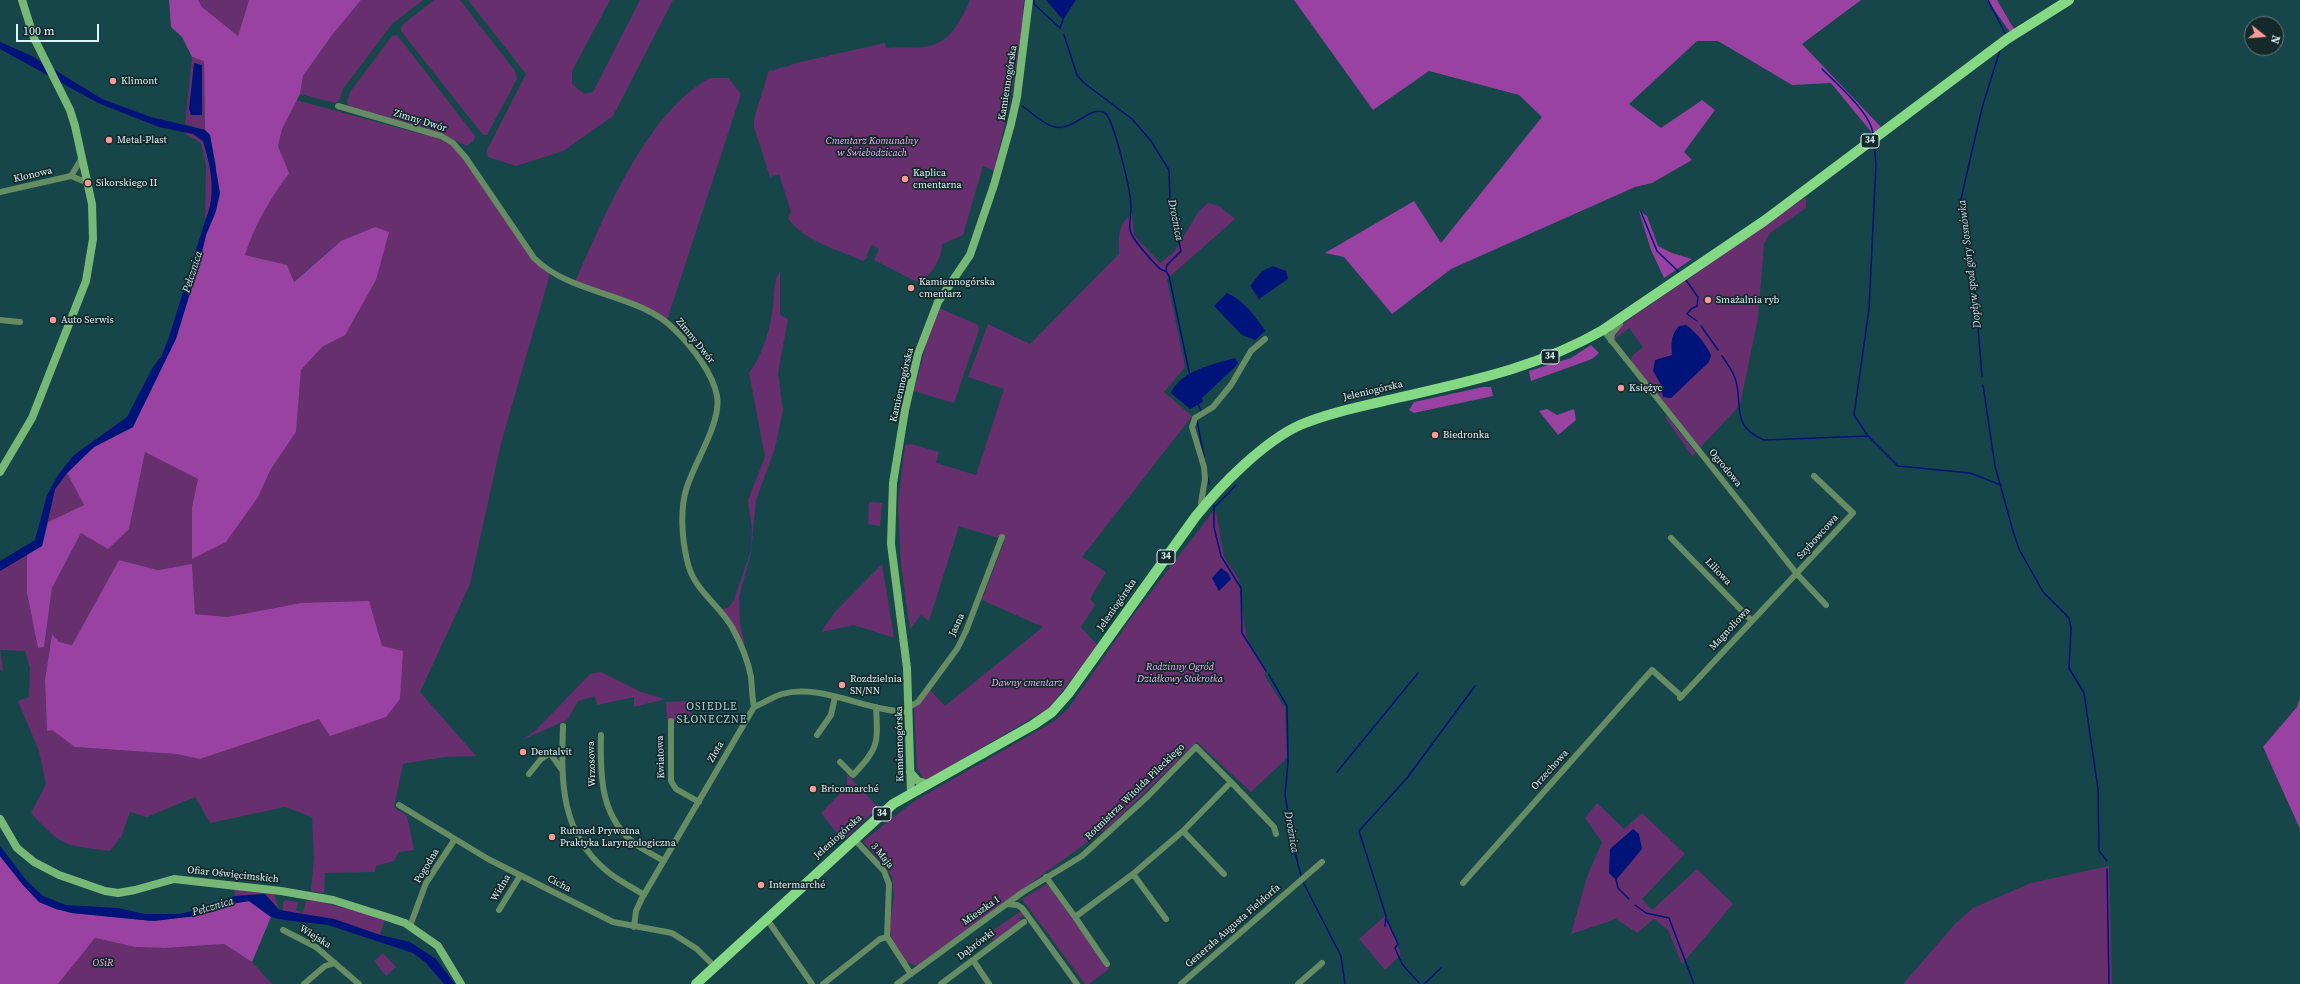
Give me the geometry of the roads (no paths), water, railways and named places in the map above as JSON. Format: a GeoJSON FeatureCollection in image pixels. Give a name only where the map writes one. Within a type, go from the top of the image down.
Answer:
{"type":"FeatureCollection","features":[{"type":"Feature","properties":{"kind":"main road","name":"34"},"geometry":{"type":"LineString","coordinates":[[1603,330],[1764,221],[2007,39],[2069,0]]}},
{"type":"Feature","properties":{"kind":"main road","name":"Jeleniogórska"},"geometry":{"type":"LineString","coordinates":[[696,984],[766,918],[893,804],[1033,725],[1061,702],[1203,507],[1241,468],[1281,436],[1300,425],[1338,412],[1493,376],[1527,365],[1576,346],[1603,330]]}},
{"type":"Feature","properties":{"kind":"street"},"geometry":{"type":"LineString","coordinates":[[0,472],[32,418],[86,281],[92,250],[94,226],[88,183],[72,115],[34,38],[22,0]]}},
{"type":"Feature","properties":{"kind":"street","name":"Kamiennogórska"},"geometry":{"type":"LineString","coordinates":[[911,793],[909,710],[905,643],[891,544],[893,483],[904,410],[918,354],[931,317],[941,297],[970,255],[994,185],[1017,97],[1029,0]]}},
{"type":"Feature","properties":{"kind":"street","name":"Zimny Dwór"},"geometry":{"type":"LineString","coordinates":[[338,106],[433,133],[453,143],[466,158],[534,258],[545,269],[570,282],[661,318],[677,332],[701,362],[716,392],[717,408],[685,496],[683,521],[687,561],[698,587],[725,617],[741,645],[749,670],[754,707]]}},
{"type":"Feature","properties":{"kind":"street"},"geometry":{"type":"LineString","coordinates":[[82,158],[71,176],[88,183]]}},
{"type":"Feature","properties":{"kind":"street","name":"Klonowa"},"geometry":{"type":"LineString","coordinates":[[0,192],[71,176]]}},
{"type":"Feature","properties":{"kind":"street"},"geometry":{"type":"LineString","coordinates":[[1611,341],[1615,328],[1643,303]]}},
{"type":"Feature","properties":{"kind":"street"},"geometry":{"type":"LineString","coordinates":[[0,320],[20,322]]}},
{"type":"Feature","properties":{"kind":"street","name":"Ogrodowa"},"geometry":{"type":"LineString","coordinates":[[1603,330],[1797,574],[1826,605]]}},
{"type":"Feature","properties":{"kind":"street"},"geometry":{"type":"LineString","coordinates":[[1203,507],[1201,503],[1205,479],[1204,467],[1192,427],[1195,418],[1213,407],[1231,385],[1251,351],[1265,339]]}},
{"type":"Feature","properties":{"kind":"street","name":"Szybowcowa"},"geometry":{"type":"LineString","coordinates":[[1797,574],[1853,513],[1814,476]]}},
{"type":"Feature","properties":{"kind":"street","name":"Jasna"},"geometry":{"type":"LineString","coordinates":[[909,710],[918,702],[957,649],[966,631],[1002,537]]}},
{"type":"Feature","properties":{"kind":"street","name":"Liliowa"},"geometry":{"type":"LineString","coordinates":[[1671,538],[1751,620]]}},
{"type":"Feature","properties":{"kind":"street","name":"Magnoliowa"},"geometry":{"type":"LineString","coordinates":[[1652,670],[1680,697],[1751,620],[1797,574]]}},
{"type":"Feature","properties":{"kind":"street","name":"Orzechowa"},"geometry":{"type":"LineString","coordinates":[[1463,883],[1652,670]]}},
{"type":"Feature","properties":{"kind":"street"},"geometry":{"type":"LineString","coordinates":[[754,707],[774,696],[795,691],[835,697],[876,708],[909,710]]}},
{"type":"Feature","properties":{"kind":"street"},"geometry":{"type":"LineString","coordinates":[[817,736],[831,715],[835,697]]}},
{"type":"Feature","properties":{"kind":"street","name":"Złota"},"geometry":{"type":"LineString","coordinates":[[634,926],[636,911],[644,895],[754,707]]}},
{"type":"Feature","properties":{"kind":"street"},"geometry":{"type":"LineString","coordinates":[[840,762],[853,775],[871,755],[875,748],[877,737],[876,708]]}},
{"type":"Feature","properties":{"kind":"street","name":"Kwiatowa"},"geometry":{"type":"LineString","coordinates":[[671,721],[671,781],[676,789],[699,802]]}},
{"type":"Feature","properties":{"kind":"street"},"geometry":{"type":"LineString","coordinates":[[563,726],[563,790],[566,809],[571,822],[584,846],[607,871],[644,895]]}},
{"type":"Feature","properties":{"kind":"street","name":"Wrzosowa"},"geometry":{"type":"LineString","coordinates":[[601,735],[602,790],[609,812],[627,837],[664,861]]}},
{"type":"Feature","properties":{"kind":"street","name":"Rotmistrza Witolda Pileckiego"},"geometry":{"type":"LineString","coordinates":[[1007,904],[1046,877],[1082,856],[1147,797],[1196,747],[1274,827],[1276,834]]}},
{"type":"Feature","properties":{"kind":"street"},"geometry":{"type":"LineString","coordinates":[[529,774],[541,759],[550,752],[562,770]]}},
{"type":"Feature","properties":{"kind":"street"},"geometry":{"type":"LineString","coordinates":[[910,772],[918,782],[928,784]]}},
{"type":"Feature","properties":{"kind":"street"},"geometry":{"type":"LineString","coordinates":[[1075,917],[1132,874],[1183,831],[1231,782]]}},
{"type":"Feature","properties":{"kind":"street","name":"Cicha"},"geometry":{"type":"LineString","coordinates":[[399,805],[455,840],[520,876],[613,922],[672,933],[697,949],[714,966]]}},
{"type":"Feature","properties":{"kind":"street","name":"Ofiar Oświęcimskich"},"geometry":{"type":"LineString","coordinates":[[0,819],[11,841],[34,862],[58,875],[104,891],[118,892],[135,890],[174,879],[262,888],[332,900],[387,917],[410,926],[438,946],[461,984]]}},
{"type":"Feature","properties":{"kind":"street"},"geometry":{"type":"LineString","coordinates":[[1183,831],[1224,874]]}},
{"type":"Feature","properties":{"kind":"street","name":"3 Maja"},"geometry":{"type":"LineString","coordinates":[[854,839],[884,871],[889,884],[887,937]]}},
{"type":"Feature","properties":{"kind":"street","name":"Pogodna"},"geometry":{"type":"LineString","coordinates":[[410,926],[426,883],[455,840]]}},
{"type":"Feature","properties":{"kind":"street","name":"Generała Augusta Fieldorfa"},"geometry":{"type":"LineString","coordinates":[[1181,984],[1322,862]]}},
{"type":"Feature","properties":{"kind":"street"},"geometry":{"type":"LineString","coordinates":[[1132,874],[1166,919]]}},
{"type":"Feature","properties":{"kind":"street","name":"Widna"},"geometry":{"type":"LineString","coordinates":[[500,910],[520,876]]}},
{"type":"Feature","properties":{"kind":"street"},"geometry":{"type":"LineString","coordinates":[[1046,877],[1107,964]]}},
{"type":"Feature","properties":{"kind":"street","name":"Mieszka I"},"geometry":{"type":"LineString","coordinates":[[897,984],[1007,904],[1017,904],[1022,908],[1077,984]]}},
{"type":"Feature","properties":{"kind":"street"},"geometry":{"type":"LineString","coordinates":[[766,918],[812,984]]}},
{"type":"Feature","properties":{"kind":"street","name":"Dąbrówki"},"geometry":{"type":"LineString","coordinates":[[941,984],[1024,922]]}},
{"type":"Feature","properties":{"kind":"street","name":"Wiejska"},"geometry":{"type":"LineString","coordinates":[[283,930],[316,948],[359,984]]}},
{"type":"Feature","properties":{"kind":"street"},"geometry":{"type":"LineString","coordinates":[[824,984],[880,940],[887,937],[911,974]]}},
{"type":"Feature","properties":{"kind":"street"},"geometry":{"type":"LineString","coordinates":[[973,960],[989,984]]}},
{"type":"Feature","properties":{"kind":"street","name":"Wiejska"},"geometry":{"type":"LineString","coordinates":[[304,984],[326,966],[335,963]]}},
{"type":"Feature","properties":{"kind":"street"},"geometry":{"type":"LineString","coordinates":[[1298,984],[1322,963]]}},
{"type":"Feature","properties":{"kind":"water"},"geometry":{"type":"Polygon","coordinates":[[[1046,0],[1076,0],[1063,20],[1046,0]]]}},
{"type":"Feature","properties":{"kind":"water","name":"Pełcznica"},"geometry":{"type":"Polygon","coordinates":[[[0,42],[32,56],[102,99],[151,117],[205,130],[210,135],[220,193],[216,211],[206,235],[199,264],[176,339],[133,427],[94,447],[67,473],[55,489],[42,546],[0,571],[0,561],[35,540],[47,495],[58,475],[74,455],[127,417],[153,367],[161,357],[169,337],[209,211],[212,181],[203,141],[193,134],[159,127],[98,103],[0,49],[0,42]]]}},
{"type":"Feature","properties":{"kind":"water"},"geometry":{"type":"Polygon","coordinates":[[[194,63],[202,65],[202,115],[191,115],[189,109],[194,63]]]}},
{"type":"Feature","properties":{"kind":"water"},"geometry":{"type":"Polygon","coordinates":[[[1273,266],[1286,271],[1288,279],[1259,299],[1250,286],[1262,271],[1273,266]]]}},
{"type":"Feature","properties":{"kind":"water"},"geometry":{"type":"Polygon","coordinates":[[[1227,293],[1239,300],[1249,309],[1265,331],[1255,340],[1242,335],[1214,306],[1227,293]]]}},
{"type":"Feature","properties":{"kind":"water"},"geometry":{"type":"Polygon","coordinates":[[[1686,325],[1706,346],[1711,355],[1709,362],[1671,398],[1663,397],[1660,383],[1653,371],[1655,360],[1672,355],[1674,332],[1679,326],[1686,325]]]}},
{"type":"Feature","properties":{"kind":"water"},"geometry":{"type":"Polygon","coordinates":[[[1235,358],[1238,363],[1202,398],[1203,402],[1190,409],[1171,393],[1175,385],[1190,374],[1208,366],[1235,358]]]}},
{"type":"Feature","properties":{"kind":"water"},"geometry":{"type":"Polygon","coordinates":[[[1221,568],[1228,573],[1231,579],[1219,591],[1212,578],[1221,568]]]}},
{"type":"Feature","properties":{"kind":"water"},"geometry":{"type":"Polygon","coordinates":[[[1633,829],[1639,834],[1642,849],[1616,880],[1609,873],[1610,849],[1633,829]]]}},
{"type":"Feature","properties":{"kind":"water","name":"Pełcznica"},"geometry":{"type":"Polygon","coordinates":[[[0,846],[27,881],[43,896],[66,905],[118,908],[145,914],[179,914],[197,910],[235,896],[265,894],[279,910],[334,919],[380,935],[410,942],[436,959],[455,984],[444,984],[426,963],[413,953],[328,925],[271,917],[249,901],[230,904],[224,908],[196,916],[153,921],[72,913],[56,909],[39,902],[23,885],[0,856],[0,846]]]}},
{"type":"Feature","properties":{"kind":"waterway","name":"Drożnica"},"geometry":{"type":"LineString","coordinates":[[1034,0],[1034,4],[1060,28],[1063,20]]}},
{"type":"Feature","properties":{"kind":"waterway","name":"Dopływ spod góry Sosnówka"},"geometry":{"type":"LineString","coordinates":[[1988,0],[2006,35]]}},
{"type":"Feature","properties":{"kind":"waterway","name":"Drożnica"},"geometry":{"type":"LineString","coordinates":[[1064,35],[1077,75],[1084,83],[1132,119],[1151,141],[1169,170],[1170,202],[1181,251],[1167,265],[1166,271],[1169,276],[1190,376]]}},
{"type":"Feature","properties":{"kind":"waterway","name":"Dopływ spod góry Sosnówka"},"geometry":{"type":"LineString","coordinates":[[1982,376],[1975,292],[1961,199],[1982,108],[2000,50]]}},
{"type":"Feature","properties":{"kind":"waterway"},"geometry":{"type":"LineString","coordinates":[[1822,69],[1860,108],[1871,126],[1873,134]]}},
{"type":"Feature","properties":{"kind":"waterway"},"geometry":{"type":"LineString","coordinates":[[1022,106],[1042,121],[1055,127],[1069,125],[1094,112],[1100,111],[1105,113],[1113,128],[1125,172],[1131,206],[1130,230],[1138,245],[1160,269],[1165,271]]}},
{"type":"Feature","properties":{"kind":"waterway"},"geometry":{"type":"LineString","coordinates":[[1868,436],[1854,415],[1869,309],[1876,164],[1874,145]]}},
{"type":"Feature","properties":{"kind":"waterway"},"geometry":{"type":"LineString","coordinates":[[1641,212],[1657,251],[1680,273]]}},
{"type":"Feature","properties":{"kind":"waterway"},"geometry":{"type":"LineString","coordinates":[[1686,280],[1698,297],[1697,306],[1691,309],[1687,314],[1697,321]]}},
{"type":"Feature","properties":{"kind":"waterway"},"geometry":{"type":"LineString","coordinates":[[1701,326],[1718,350]]}},
{"type":"Feature","properties":{"kind":"waterway"},"geometry":{"type":"LineString","coordinates":[[1722,356],[1735,378],[1742,421],[1746,428],[1753,434],[1764,440],[1868,436],[1898,466]]}},
{"type":"Feature","properties":{"kind":"waterway","name":"Dopływ spod góry Sosnówka"},"geometry":{"type":"LineString","coordinates":[[1983,385],[1995,466],[2019,549],[2043,592],[2069,618],[2071,628],[2069,668],[2084,693],[2098,789],[2099,851],[2107,861]]}},
{"type":"Feature","properties":{"kind":"waterway","name":"Drożnica"},"geometry":{"type":"LineString","coordinates":[[1198,404],[1201,411]]}},
{"type":"Feature","properties":{"kind":"waterway","name":"Drożnica"},"geometry":{"type":"LineString","coordinates":[[1197,420],[1204,457]]}},
{"type":"Feature","properties":{"kind":"waterway"},"geometry":{"type":"LineString","coordinates":[[1898,466],[1970,473],[2001,485]]}},
{"type":"Feature","properties":{"kind":"waterway","name":"Drożnica"},"geometry":{"type":"LineString","coordinates":[[1208,478],[1209,484]]}},
{"type":"Feature","properties":{"kind":"waterway"},"geometry":{"type":"LineString","coordinates":[[1214,508],[1236,485]]}},
{"type":"Feature","properties":{"kind":"waterway","name":"Drożnica"},"geometry":{"type":"LineString","coordinates":[[1214,505],[1214,527],[1221,556],[1241,588],[1242,633],[1266,671]]}},
{"type":"Feature","properties":{"kind":"waterway"},"geometry":{"type":"LineString","coordinates":[[1337,772],[1418,673]]}},
{"type":"Feature","properties":{"kind":"waterway","name":"Drożnica"},"geometry":{"type":"LineString","coordinates":[[1269,675],[1287,706],[1288,762],[1285,795],[1294,848],[1301,876]]}},
{"type":"Feature","properties":{"kind":"waterway"},"geometry":{"type":"LineString","coordinates":[[1385,926],[1386,916],[1359,831],[1407,778],[1475,686]]}},
{"type":"Feature","properties":{"kind":"waterway","name":"Dopływ spod góry Sosnówka"},"geometry":{"type":"LineString","coordinates":[[2107,869],[2109,984]]}},
{"type":"Feature","properties":{"kind":"waterway"},"geometry":{"type":"LineString","coordinates":[[1616,879],[1618,888],[1629,899]]}},
{"type":"Feature","properties":{"kind":"waterway","name":"Drożnica"},"geometry":{"type":"LineString","coordinates":[[1303,882],[1341,956],[1345,984]]}},
{"type":"Feature","properties":{"kind":"waterway"},"geometry":{"type":"LineString","coordinates":[[1635,905],[1646,913],[1669,918],[1694,984]]}},
{"type":"Feature","properties":{"kind":"waterway"},"geometry":{"type":"LineString","coordinates":[[1386,918],[1398,944],[1395,948],[1402,964],[1419,983]]}},
{"type":"Feature","properties":{"kind":"waterway"},"geometry":{"type":"LineString","coordinates":[[1424,984],[1441,968]]}},
{"type":"Feature","properties":{"kind":"place","name":"Klimont"},"geometry":{"type":"Point","coordinates":[113,81]}},
{"type":"Feature","properties":{"kind":"place","name":"Metal-Plast"},"geometry":{"type":"Point","coordinates":[109,140]}},
{"type":"Feature","properties":{"kind":"place","name":"Kaplica cmentarna"},"geometry":{"type":"Point","coordinates":[905,179]}},
{"type":"Feature","properties":{"kind":"place","name":"Sikorskiego II"},"geometry":{"type":"Point","coordinates":[88,183]}},
{"type":"Feature","properties":{"kind":"place","name":"Kamiennogórska cmentarz"},"geometry":{"type":"Point","coordinates":[911,288]}},
{"type":"Feature","properties":{"kind":"place","name":"Smażalnia ryb"},"geometry":{"type":"Point","coordinates":[1708,300]}},
{"type":"Feature","properties":{"kind":"place","name":"Auto Serwis"},"geometry":{"type":"Point","coordinates":[53,320]}},
{"type":"Feature","properties":{"kind":"place","name":"Księżyc"},"geometry":{"type":"Point","coordinates":[1621,388]}},
{"type":"Feature","properties":{"kind":"place","name":"Biedronka"},"geometry":{"type":"Point","coordinates":[1435,435]}},
{"type":"Feature","properties":{"kind":"place","name":"Rozdzielnia SN/NN"},"geometry":{"type":"Point","coordinates":[842,685]}},
{"type":"Feature","properties":{"kind":"place","name":"Dentalvit"},"geometry":{"type":"Point","coordinates":[523,752]}},
{"type":"Feature","properties":{"kind":"place","name":"Bricomarché"},"geometry":{"type":"Point","coordinates":[813,789]}},
{"type":"Feature","properties":{"kind":"place","name":"Rutmed Prywatna Praktyka Laryngologiczna"},"geometry":{"type":"Point","coordinates":[552,837]}},
{"type":"Feature","properties":{"kind":"place","name":"Intermarché"},"geometry":{"type":"Point","coordinates":[761,885]}},
{"type":"Feature","properties":{"kind":"district","name":"OSIEDLE SŁONECZNE"},"geometry":{"type":"Point","coordinates":[712,713]}},
{"type":"Feature","properties":{"kind":"park label","name":"Cmentarz Komunalny w Świebodzicach"},"geometry":{"type":"Point","coordinates":[872,146]}},
{"type":"Feature","properties":{"kind":"park label","name":"Rodzinny Ogród Działkowy Stokrotka"},"geometry":{"type":"Point","coordinates":[1180,672]}},
{"type":"Feature","properties":{"kind":"park label","name":"Dawny cmentarz"},"geometry":{"type":"Point","coordinates":[1027,683]}},
{"type":"Feature","properties":{"kind":"park label","name":"OSiR"},"geometry":{"type":"Point","coordinates":[103,963]}}]}
